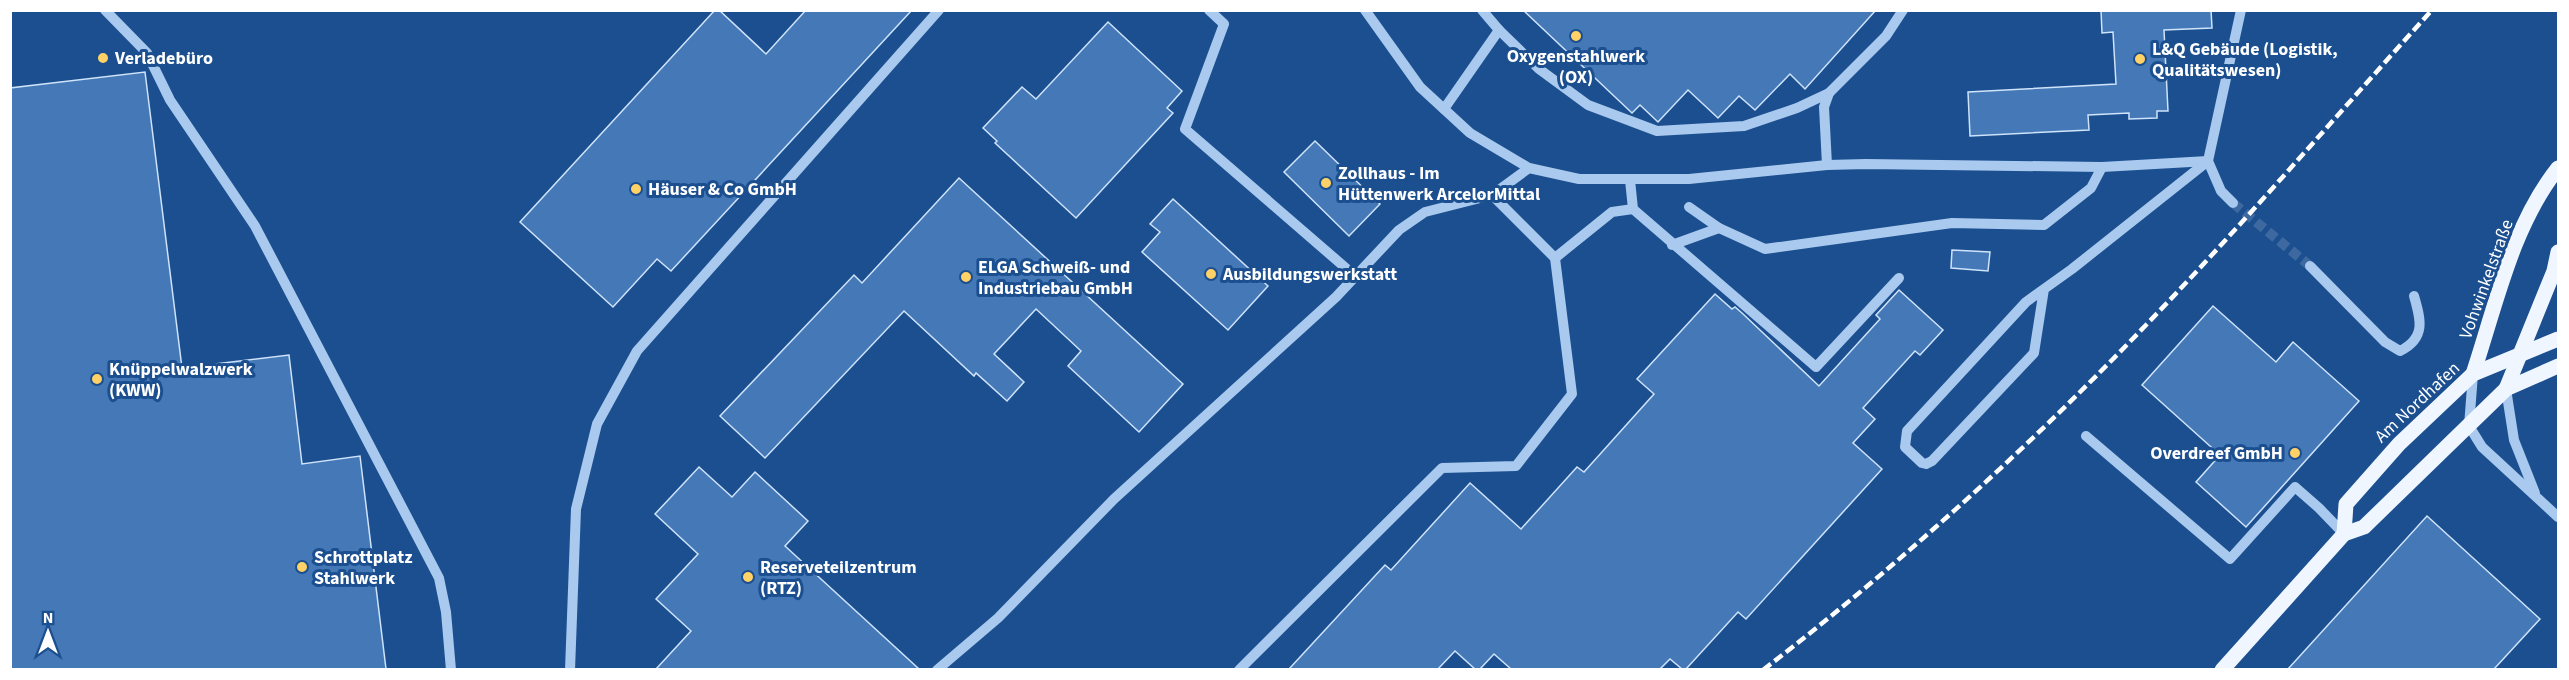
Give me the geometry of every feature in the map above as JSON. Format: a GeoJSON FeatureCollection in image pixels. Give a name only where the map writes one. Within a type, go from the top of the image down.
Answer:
{"type":"FeatureCollection","features":[{"type":"Feature","properties":{"kind":"main road","name":"Vohwinkelstraße"},"geometry":{"type":"LineString","coordinates":[[2473,374],[2519,235],[2547,182],[2559,168]]}},
{"type":"Feature","properties":{"kind":"main road"},"geometry":{"type":"LineString","coordinates":[[2506,389],[2518,357],[2556,276],[2559,252]]}},
{"type":"Feature","properties":{"kind":"main road","name":"Am Nordhafen"},"geometry":{"type":"LineString","coordinates":[[2343,534],[2346,504],[2398,444],[2473,374],[2559,339]]}},
{"type":"Feature","properties":{"kind":"main road"},"geometry":{"type":"LineString","coordinates":[[2222,669],[2343,534],[2364,527],[2506,389],[2559,366]]}},
{"type":"Feature","properties":{"kind":"street"},"geometry":{"type":"LineString","coordinates":[[570,669],[576,509],[597,424],[637,351],[939,10]]}},
{"type":"Feature","properties":{"kind":"street"},"geometry":{"type":"LineString","coordinates":[[1209,10],[1224,24],[1185,129],[1355,276]]}},
{"type":"Feature","properties":{"kind":"street"},"geometry":{"type":"LineString","coordinates":[[1365,10],[1420,87],[1470,133],[1529,168],[1580,179],[1689,179],[1827,165],[2102,167],[2208,161]]}},
{"type":"Feature","properties":{"kind":"street"},"geometry":{"type":"LineString","coordinates":[[1482,10],[1539,69],[1588,105],[1657,131],[1744,126],[1797,108],[1829,93],[1886,36],[1903,10]]}},
{"type":"Feature","properties":{"kind":"street"},"geometry":{"type":"LineString","coordinates":[[2233,203],[2221,191],[2208,161],[2241,10]]}},
{"type":"Feature","properties":{"kind":"street"},"geometry":{"type":"LineString","coordinates":[[106,11],[147,53],[170,100],[255,226],[439,578],[446,612],[451,669]]}},
{"type":"Feature","properties":{"kind":"street"},"geometry":{"type":"LineString","coordinates":[[1444,109],[1499,30]]}},
{"type":"Feature","properties":{"kind":"street"},"geometry":{"type":"LineString","coordinates":[[1827,165],[1824,107],[1829,93]]}},
{"type":"Feature","properties":{"kind":"street"},"geometry":{"type":"LineString","coordinates":[[2044,289],[2034,353],[1932,461],[1922,463],[1905,447],[1907,431],[2026,302],[2208,161]]}},
{"type":"Feature","properties":{"kind":"street"},"geometry":{"type":"LineString","coordinates":[[1689,207],[1719,228],[1765,249],[1952,223],[2044,225],[2091,188],[2102,167]]}},
{"type":"Feature","properties":{"kind":"street"},"geometry":{"type":"LineString","coordinates":[[936,669],[998,618],[1114,499],[1252,374],[1355,276],[1399,230],[1425,212],[1492,195],[1529,168]]}},
{"type":"Feature","properties":{"kind":"street"},"geometry":{"type":"LineString","coordinates":[[1630,180],[1633,209],[1816,367],[1899,278]]}},
{"type":"Feature","properties":{"kind":"street"},"geometry":{"type":"LineString","coordinates":[[1239,669],[1442,468],[1516,466],[1572,394],[1555,258],[1492,195]]}},
{"type":"Feature","properties":{"kind":"street"},"geometry":{"type":"LineString","coordinates":[[1555,258],[1612,212],[1633,209]]}},
{"type":"Feature","properties":{"kind":"street"},"geometry":{"type":"LineString","coordinates":[[1672,245],[1719,228]]}},
{"type":"Feature","properties":{"kind":"street"},"geometry":{"type":"LineString","coordinates":[[2310,266],[2385,342],[2400,351],[2409,346],[2419,335],[2420,316],[2414,296]]}},
{"type":"Feature","properties":{"kind":"street"},"geometry":{"type":"LineString","coordinates":[[2473,374],[2469,426],[2482,447],[2559,517]]}},
{"type":"Feature","properties":{"kind":"street"},"geometry":{"type":"LineString","coordinates":[[2506,389],[2514,440],[2536,496]]}},
{"type":"Feature","properties":{"kind":"street"},"geometry":{"type":"LineString","coordinates":[[2086,436],[2230,559],[2295,488],[2319,508],[2343,534]]}},
{"type":"Feature","properties":{"kind":"building","name":"Häuser & Co GmbH"},"geometry":{"type":"Polygon","coordinates":[[[715,10],[719,10],[766,54],[806,10],[912,10],[671,271],[657,259],[613,307],[520,222],[715,10]]]}},
{"type":"Feature","properties":{"kind":"building"},"geometry":{"type":"Polygon","coordinates":[[[1523,10],[1876,10],[1805,89],[1790,74],[1755,110],[1739,96],[1718,118],[1688,90],[1658,122],[1640,105],[1632,113],[1523,10]]]}},
{"type":"Feature","properties":{"kind":"building","name":"L&Q Gebäude (Logistik, Qualitätswesen)"},"geometry":{"type":"Polygon","coordinates":[[[2101,10],[2211,10],[2212,28],[2164,30],[2168,111],[2157,111],[2157,118],[2129,119],[2129,113],[2088,115],[2089,130],[1970,136],[1968,92],[2116,84],[2113,32],[2102,33],[2101,10]]]}},
{"type":"Feature","properties":{"kind":"building"},"geometry":{"type":"Polygon","coordinates":[[[1108,22],[1182,91],[1167,108],[1173,113],[1076,218],[995,143],[997,141],[983,128],[1022,87],[1036,99],[1108,22]]]}},
{"type":"Feature","properties":{"kind":"building","name":"Knüppelwalzwerk (KWW)"},"geometry":{"type":"Polygon","coordinates":[[[145,72],[182,368],[289,355],[302,464],[360,456],[386,669],[10,669],[10,88],[145,72]]]}},
{"type":"Feature","properties":{"kind":"building","name":"Zollhaus - Im Hüttenwerk ArcelorMittal"},"geometry":{"type":"Polygon","coordinates":[[[1315,141],[1380,204],[1349,236],[1284,172],[1315,141]]]}},
{"type":"Feature","properties":{"kind":"building"},"geometry":{"type":"Polygon","coordinates":[[[959,178],[1183,384],[1139,432],[1068,366],[1081,351],[1036,309],[994,354],[1024,382],[1007,401],[976,373],[974,376],[904,311],[765,458],[720,416],[854,275],[862,283],[959,178]]]}},
{"type":"Feature","properties":{"kind":"building","name":"Ausbildungswerkstatt"},"geometry":{"type":"Polygon","coordinates":[[[1173,199],[1268,286],[1228,330],[1142,252],[1160,232],[1150,224],[1173,199]]]}},
{"type":"Feature","properties":{"kind":"building"},"geometry":{"type":"Polygon","coordinates":[[[1952,250],[1990,252],[1988,271],[1951,268],[1952,250]]]}},
{"type":"Feature","properties":{"kind":"building"},"geometry":{"type":"Polygon","coordinates":[[[1899,290],[1943,330],[1920,355],[1915,351],[1863,408],[1875,419],[1853,443],[1882,469],[1746,619],[1738,612],[1686,669],[1682,669],[1670,659],[1660,669],[1511,669],[1494,654],[1480,669],[1475,669],[1455,651],[1438,669],[1289,669],[1385,565],[1391,570],[1470,483],[1521,529],[1577,467],[1584,472],[1654,394],[1637,379],[1715,294],[1732,309],[1735,307],[1742,313],[1819,386],[1880,319],[1876,315],[1899,290]]]}},
{"type":"Feature","properties":{"kind":"building"},"geometry":{"type":"Polygon","coordinates":[[[2213,306],[2276,362],[2293,342],[2359,401],[2246,527],[2196,482],[2220,455],[2142,385],[2213,306]]]}},
{"type":"Feature","properties":{"kind":"building","name":"Reserveteilzentrum (RTZ)"},"geometry":{"type":"Polygon","coordinates":[[[699,467],[732,497],[755,472],[808,521],[785,546],[919,669],[656,669],[691,631],[656,599],[698,554],[655,514],[699,467]]]}},
{"type":"Feature","properties":{"kind":"building"},"geometry":{"type":"Polygon","coordinates":[[[2427,516],[2540,619],[2494,669],[2288,669],[2427,516]]]}},
{"type":"Feature","properties":{"kind":"tunnel"},"geometry":{"type":"LineString","coordinates":[[2233,203],[2310,266]]}},
{"type":"Feature","properties":{"kind":"railway"},"geometry":{"type":"LineString","coordinates":[[1763,670],[1814,630],[1961,505],[2101,371],[2219,248],[2432,10]]}},
{"type":"Feature","properties":{"kind":"place","name":"Oxygenstahlwerk (OX)"},"geometry":{"type":"Point","coordinates":[1576,36]}},
{"type":"Feature","properties":{"kind":"place","name":"Verladebüro"},"geometry":{"type":"Point","coordinates":[103,58]}},
{"type":"Feature","properties":{"kind":"place","name":"L&Q Gebäude (Logistik, Qualitätswesen)"},"geometry":{"type":"Point","coordinates":[2140,59]}},
{"type":"Feature","properties":{"kind":"place","name":"Zollhaus - Im Hüttenwerk ArcelorMittal"},"geometry":{"type":"Point","coordinates":[1326,183]}},
{"type":"Feature","properties":{"kind":"place","name":"Häuser & Co GmbH"},"geometry":{"type":"Point","coordinates":[636,189]}},
{"type":"Feature","properties":{"kind":"place","name":"Ausbildungswerkstatt"},"geometry":{"type":"Point","coordinates":[1211,274]}},
{"type":"Feature","properties":{"kind":"place","name":"ELGA Schweiß- und Industriebau GmbH"},"geometry":{"type":"Point","coordinates":[966,277]}},
{"type":"Feature","properties":{"kind":"place","name":"Knüppelwalzwerk (KWW)"},"geometry":{"type":"Point","coordinates":[97,379]}},
{"type":"Feature","properties":{"kind":"place","name":"Overdreef GmbH"},"geometry":{"type":"Point","coordinates":[2295,453]}},
{"type":"Feature","properties":{"kind":"place","name":"Schrottplatz Stahlwerk"},"geometry":{"type":"Point","coordinates":[302,567]}},
{"type":"Feature","properties":{"kind":"place","name":"Reserveteilzentrum (RTZ)"},"geometry":{"type":"Point","coordinates":[748,577]}}]}
